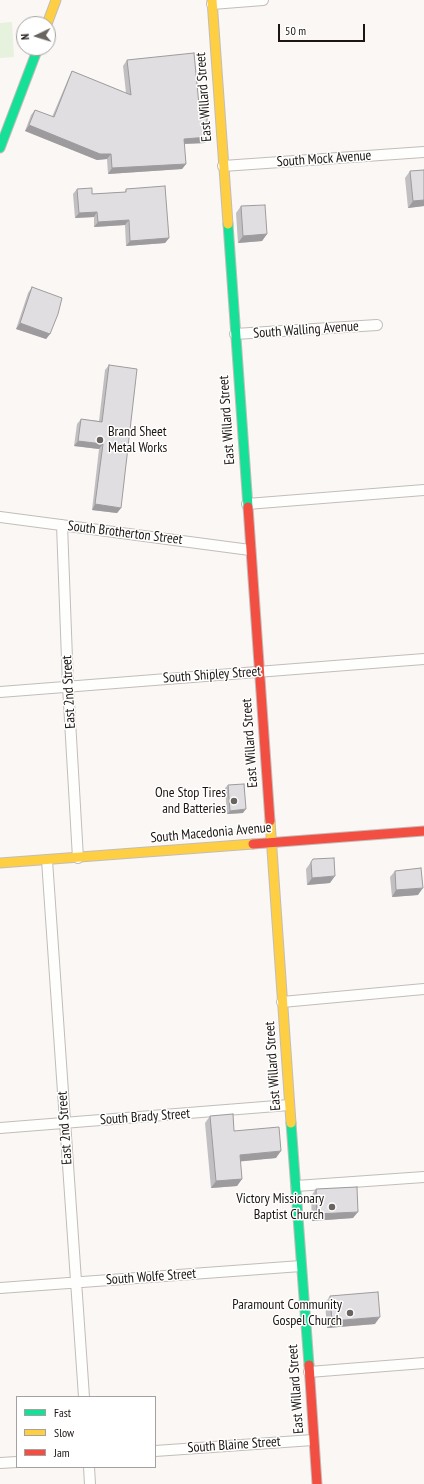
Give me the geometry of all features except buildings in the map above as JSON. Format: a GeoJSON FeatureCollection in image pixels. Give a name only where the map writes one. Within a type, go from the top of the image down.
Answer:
{"type":"FeatureCollection","features":[{"type":"Feature","properties":{"kind":"street"},"geometry":{"type":"LineString","coordinates":[[50,16],[56,0]]}},
{"type":"Feature","properties":{"kind":"street"},"geometry":{"type":"LineString","coordinates":[[212,2],[263,0]]}},
{"type":"Feature","properties":{"kind":"street","name":"East Willard Street"},"geometry":{"type":"LineString","coordinates":[[212,2],[317,1484]]}},
{"type":"Feature","properties":{"kind":"street"},"geometry":{"type":"LineString","coordinates":[[0,148],[35,56]]}},
{"type":"Feature","properties":{"kind":"street","name":"South Mock Avenue"},"geometry":{"type":"LineString","coordinates":[[223,166],[424,152]]}},
{"type":"Feature","properties":{"kind":"street","name":"South Walling Avenue"},"geometry":{"type":"LineString","coordinates":[[235,334],[377,325]]}},
{"type":"Feature","properties":{"kind":"street"},"geometry":{"type":"LineString","coordinates":[[247,504],[424,490]]}},
{"type":"Feature","properties":{"kind":"street","name":"South Brotherton Street"},"geometry":{"type":"LineString","coordinates":[[0,517],[250,550]]}},
{"type":"Feature","properties":{"kind":"street","name":"East 2nd Street"},"geometry":{"type":"LineString","coordinates":[[62,525],[68,686],[78,858]]}},
{"type":"Feature","properties":{"kind":"street","name":"South Shipley Street"},"geometry":{"type":"LineString","coordinates":[[0,692],[424,659]]}},
{"type":"Feature","properties":{"kind":"street","name":"South Macedonia Avenue"},"geometry":{"type":"LineString","coordinates":[[0,863],[424,831]]}},
{"type":"Feature","properties":{"kind":"street","name":"East 2nd Street"},"geometry":{"type":"LineString","coordinates":[[47,860],[84,1396]]}},
{"type":"Feature","properties":{"kind":"street"},"geometry":{"type":"LineString","coordinates":[[282,1002],[424,989]]}},
{"type":"Feature","properties":{"kind":"street","name":"South Brady Street"},"geometry":{"type":"LineString","coordinates":[[0,1128],[289,1105]]}},
{"type":"Feature","properties":{"kind":"street"},"geometry":{"type":"LineString","coordinates":[[296,1186],[424,1177]]}},
{"type":"Feature","properties":{"kind":"street","name":"South Wolfe Street"},"geometry":{"type":"LineString","coordinates":[[0,1288],[302,1266]]}},
{"type":"Feature","properties":{"kind":"street"},"geometry":{"type":"LineString","coordinates":[[309,1372],[424,1363]]}},
{"type":"Feature","properties":{"kind":"street","name":"South Blaine Street"},"geometry":{"type":"LineString","coordinates":[[156,1451],[313,1440]]}},
{"type":"Feature","properties":{"kind":"street"},"geometry":{"type":"LineString","coordinates":[[0,1463],[16,1462]]}},
{"type":"Feature","properties":{"kind":"street"},"geometry":{"type":"LineString","coordinates":[[89,1468],[90,1484]]}},
{"type":"Feature","properties":{"kind":"green space"},"geometry":{"type":"Polygon","coordinates":[[[12,22],[14,57],[0,58],[0,23],[12,22]]]}},
{"type":"Feature","properties":{"kind":"traffic: fast"},"geometry":{"type":"LineString","coordinates":[[0,148],[35,56]]}},
{"type":"Feature","properties":{"kind":"traffic: fast"},"geometry":{"type":"LineString","coordinates":[[228,224],[248,507]]}},
{"type":"Feature","properties":{"kind":"traffic: fast"},"geometry":{"type":"LineString","coordinates":[[291,1123],[309,1365]]}},
{"type":"Feature","properties":{"kind":"traffic: slow"},"geometry":{"type":"LineString","coordinates":[[50,16],[56,0]]}},
{"type":"Feature","properties":{"kind":"traffic: slow"},"geometry":{"type":"LineString","coordinates":[[212,0],[228,224]]}},
{"type":"Feature","properties":{"kind":"traffic: slow"},"geometry":{"type":"LineString","coordinates":[[270,821],[291,1123]]}},
{"type":"Feature","properties":{"kind":"traffic: slow"},"geometry":{"type":"LineString","coordinates":[[0,863],[253,844]]}},
{"type":"Feature","properties":{"kind":"traffic: jam"},"geometry":{"type":"LineString","coordinates":[[248,507],[270,821]]}},
{"type":"Feature","properties":{"kind":"traffic: jam"},"geometry":{"type":"LineString","coordinates":[[253,844],[424,831]]}},
{"type":"Feature","properties":{"kind":"traffic: jam"},"geometry":{"type":"LineString","coordinates":[[309,1365],[317,1484]]}},
{"type":"Feature","properties":{"kind":"place","name":"Brand Sheet Metal Works"},"geometry":{"type":"Point","coordinates":[100,440]}},
{"type":"Feature","properties":{"kind":"place","name":"One Stop Tires and Batteries"},"geometry":{"type":"Point","coordinates":[234,801]}},
{"type":"Feature","properties":{"kind":"place","name":"Victory Missionary Baptist Church"},"geometry":{"type":"Point","coordinates":[332,1207]}},
{"type":"Feature","properties":{"kind":"place","name":"Paramount Community Gospel Church"},"geometry":{"type":"Point","coordinates":[350,1313]}}]}
